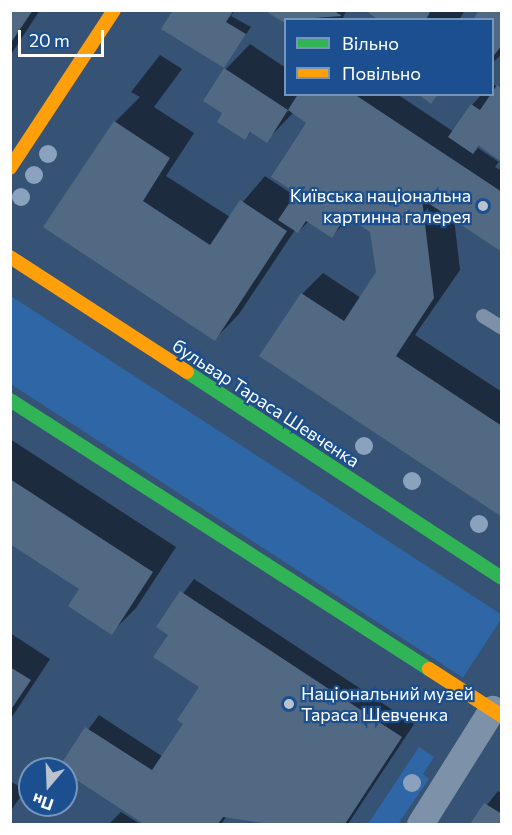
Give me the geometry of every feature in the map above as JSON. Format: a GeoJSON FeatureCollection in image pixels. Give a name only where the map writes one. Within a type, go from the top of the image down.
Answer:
{"type":"FeatureCollection","features":[{"type":"Feature","properties":{"kind":"main road"},"geometry":{"type":"LineString","coordinates":[[10,168],[114,10]]}},
{"type":"Feature","properties":{"kind":"main road","name":"бульвар Тараса Шевченка"},"geometry":{"type":"LineString","coordinates":[[10,257],[501,578]]}},
{"type":"Feature","properties":{"kind":"main road"},"geometry":{"type":"LineString","coordinates":[[10,400],[498,705]]}},
{"type":"Feature","properties":{"kind":"street"},"geometry":{"type":"LineString","coordinates":[[420,825],[498,705]]}},
{"type":"Feature","properties":{"kind":"lane"},"geometry":{"type":"LineString","coordinates":[[483,316],[501,328]]}},
{"type":"Feature","properties":{"kind":"shaded area"},"geometry":{"type":"Polygon","coordinates":[[[11,296],[502,615],[463,678],[10,384],[11,296]]]}},
{"type":"Feature","properties":{"kind":"shaded area"},"geometry":{"type":"Polygon","coordinates":[[[419,747],[434,757],[423,774],[429,779],[398,824],[368,824],[419,747]]]}},
{"type":"Feature","properties":{"kind":"building"},"geometry":{"type":"Polygon","coordinates":[[[10,10],[33,10],[10,44],[10,10]]]}},
{"type":"Feature","properties":{"kind":"building"},"geometry":{"type":"Polygon","coordinates":[[[173,10],[234,10],[226,22],[246,34],[224,68],[161,29],[173,10]]]}},
{"type":"Feature","properties":{"kind":"building"},"geometry":{"type":"Polygon","coordinates":[[[264,10],[333,10],[342,16],[284,18],[284,23],[264,10]]]}},
{"type":"Feature","properties":{"kind":"building"},"geometry":{"type":"Polygon","coordinates":[[[365,10],[431,10],[427,18],[375,18],[365,10]]]}},
{"type":"Feature","properties":{"kind":"building"},"geometry":{"type":"Polygon","coordinates":[[[479,10],[502,10],[502,45],[494,55],[494,18],[474,18],[479,10]]]}},
{"type":"Feature","properties":{"kind":"building"},"geometry":{"type":"Polygon","coordinates":[[[224,68],[288,110],[267,143],[250,132],[245,140],[217,122],[222,113],[203,101],[224,68]]]}},
{"type":"Feature","properties":{"kind":"building"},"geometry":{"type":"Polygon","coordinates":[[[497,85],[502,88],[502,162],[479,146],[473,154],[448,137],[471,104],[480,110],[490,96],[494,96],[497,85]]]}},
{"type":"Feature","properties":{"kind":"building"},"geometry":{"type":"Polygon","coordinates":[[[297,96],[357,96],[502,192],[502,252],[422,199],[434,298],[396,356],[502,426],[502,517],[259,356],[301,293],[344,321],[376,272],[370,232],[346,216],[332,238],[306,221],[298,233],[278,220],[296,193],[271,177],[306,123],[288,110],[297,96]]]}},
{"type":"Feature","properties":{"kind":"building"},"geometry":{"type":"Polygon","coordinates":[[[421,96],[437,96],[431,104],[421,96]]]}},
{"type":"Feature","properties":{"kind":"building"},"geometry":{"type":"Polygon","coordinates":[[[114,121],[170,158],[143,201],[210,245],[240,200],[287,231],[215,341],[43,227],[114,121]]]}},
{"type":"Feature","properties":{"kind":"building"},"geometry":{"type":"Polygon","coordinates":[[[10,479],[153,572],[112,635],[68,606],[79,589],[10,544],[10,479]]]}},
{"type":"Feature","properties":{"kind":"building"},"geometry":{"type":"Polygon","coordinates":[[[180,591],[402,737],[345,824],[269,824],[223,817],[218,824],[144,824],[78,781],[78,757],[66,757],[85,727],[152,770],[183,724],[177,720],[199,687],[153,657],[168,635],[156,627],[180,591]]]}},
{"type":"Feature","properties":{"kind":"building"},"geometry":{"type":"Polygon","coordinates":[[[10,667],[31,680],[10,711],[10,667]]]}},
{"type":"Feature","properties":{"kind":"building"},"geometry":{"type":"Polygon","coordinates":[[[484,803],[502,814],[502,824],[470,824],[484,803]]]}},
{"type":"Feature","properties":{"kind":"traffic: fast"},"geometry":{"type":"LineString","coordinates":[[187,372],[502,578]]}},
{"type":"Feature","properties":{"kind":"traffic: fast"},"geometry":{"type":"LineString","coordinates":[[10,400],[429,669]]}},
{"type":"Feature","properties":{"kind":"traffic: slow"},"geometry":{"type":"LineString","coordinates":[[10,168],[114,10]]}},
{"type":"Feature","properties":{"kind":"traffic: slow"},"geometry":{"type":"LineString","coordinates":[[10,257],[187,372]]}},
{"type":"Feature","properties":{"kind":"traffic: slow"},"geometry":{"type":"LineString","coordinates":[[429,669],[502,716]]}},
{"type":"Feature","properties":{"kind":"place","name":"Київська національна картинна галерея"},"geometry":{"type":"Point","coordinates":[483,206]}},
{"type":"Feature","properties":{"kind":"place","name":"Національний музей Тараса Шевченка"},"geometry":{"type":"Point","coordinates":[289,704]}}]}
